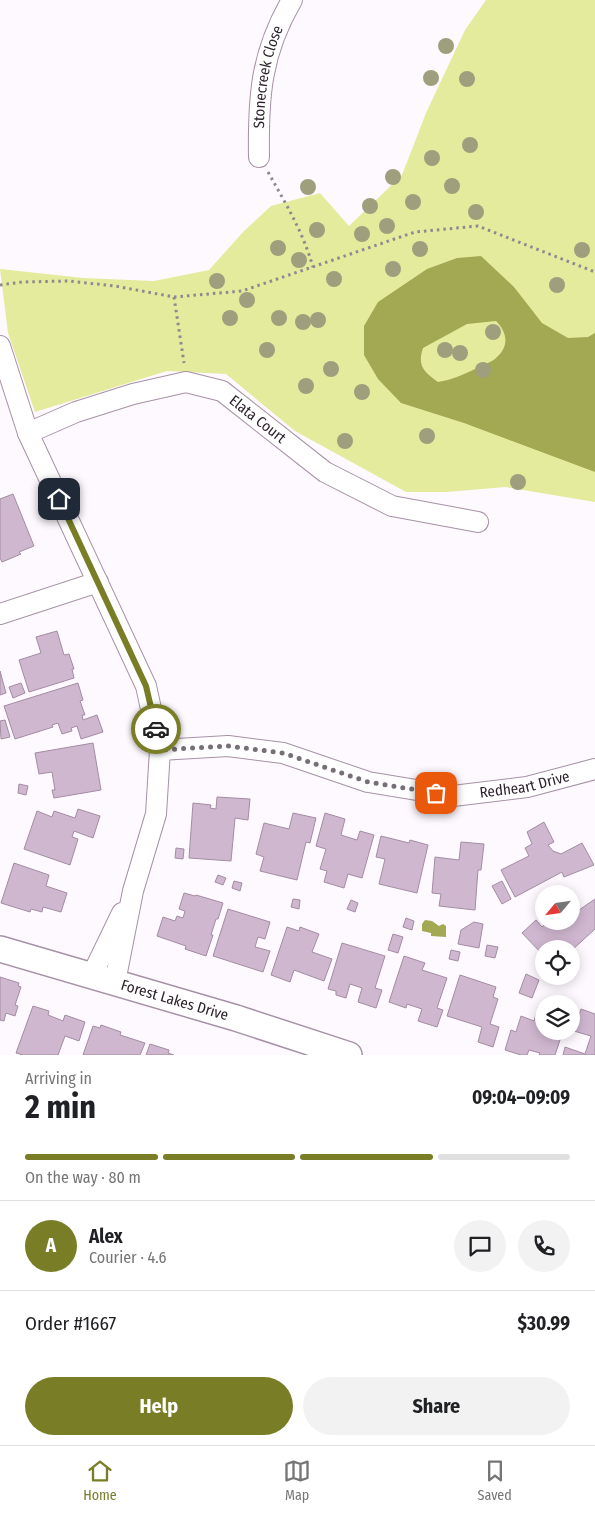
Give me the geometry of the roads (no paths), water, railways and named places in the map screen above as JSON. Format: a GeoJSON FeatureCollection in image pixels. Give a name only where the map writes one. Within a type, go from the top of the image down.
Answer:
{"type":"FeatureCollection","features":[{"type":"Feature","properties":{"kind":"main road","name":"Forest Lakes Drive"},"geometry":{"type":"LineString","coordinates":[[0,949],[236,1018],[348,1055]]}},
{"type":"Feature","properties":{"kind":"street","name":"Stonecreek Close"},"geometry":{"type":"LineString","coordinates":[[259,157],[258,120],[262,78],[269,49],[292,0]]}},
{"type":"Feature","properties":{"kind":"street"},"geometry":{"type":"LineString","coordinates":[[0,346],[28,433],[146,686],[160,750],[156,814],[133,891],[115,982]]}},
{"type":"Feature","properties":{"kind":"street","name":"Elata Court"},"geometry":{"type":"LineString","coordinates":[[28,433],[76,412],[133,394],[186,382],[222,391],[325,472],[392,506],[478,522]]}},
{"type":"Feature","properties":{"kind":"street"},"geometry":{"type":"LineString","coordinates":[[0,614],[98,582]]}},
{"type":"Feature","properties":{"kind":"street","name":"Redheart Drive"},"geometry":{"type":"LineString","coordinates":[[160,750],[228,746],[283,753],[368,782],[453,796],[527,787],[595,770]]}},
{"type":"Feature","properties":{"kind":"street"},"geometry":{"type":"LineString","coordinates":[[92,975],[133,891]]}}]}
